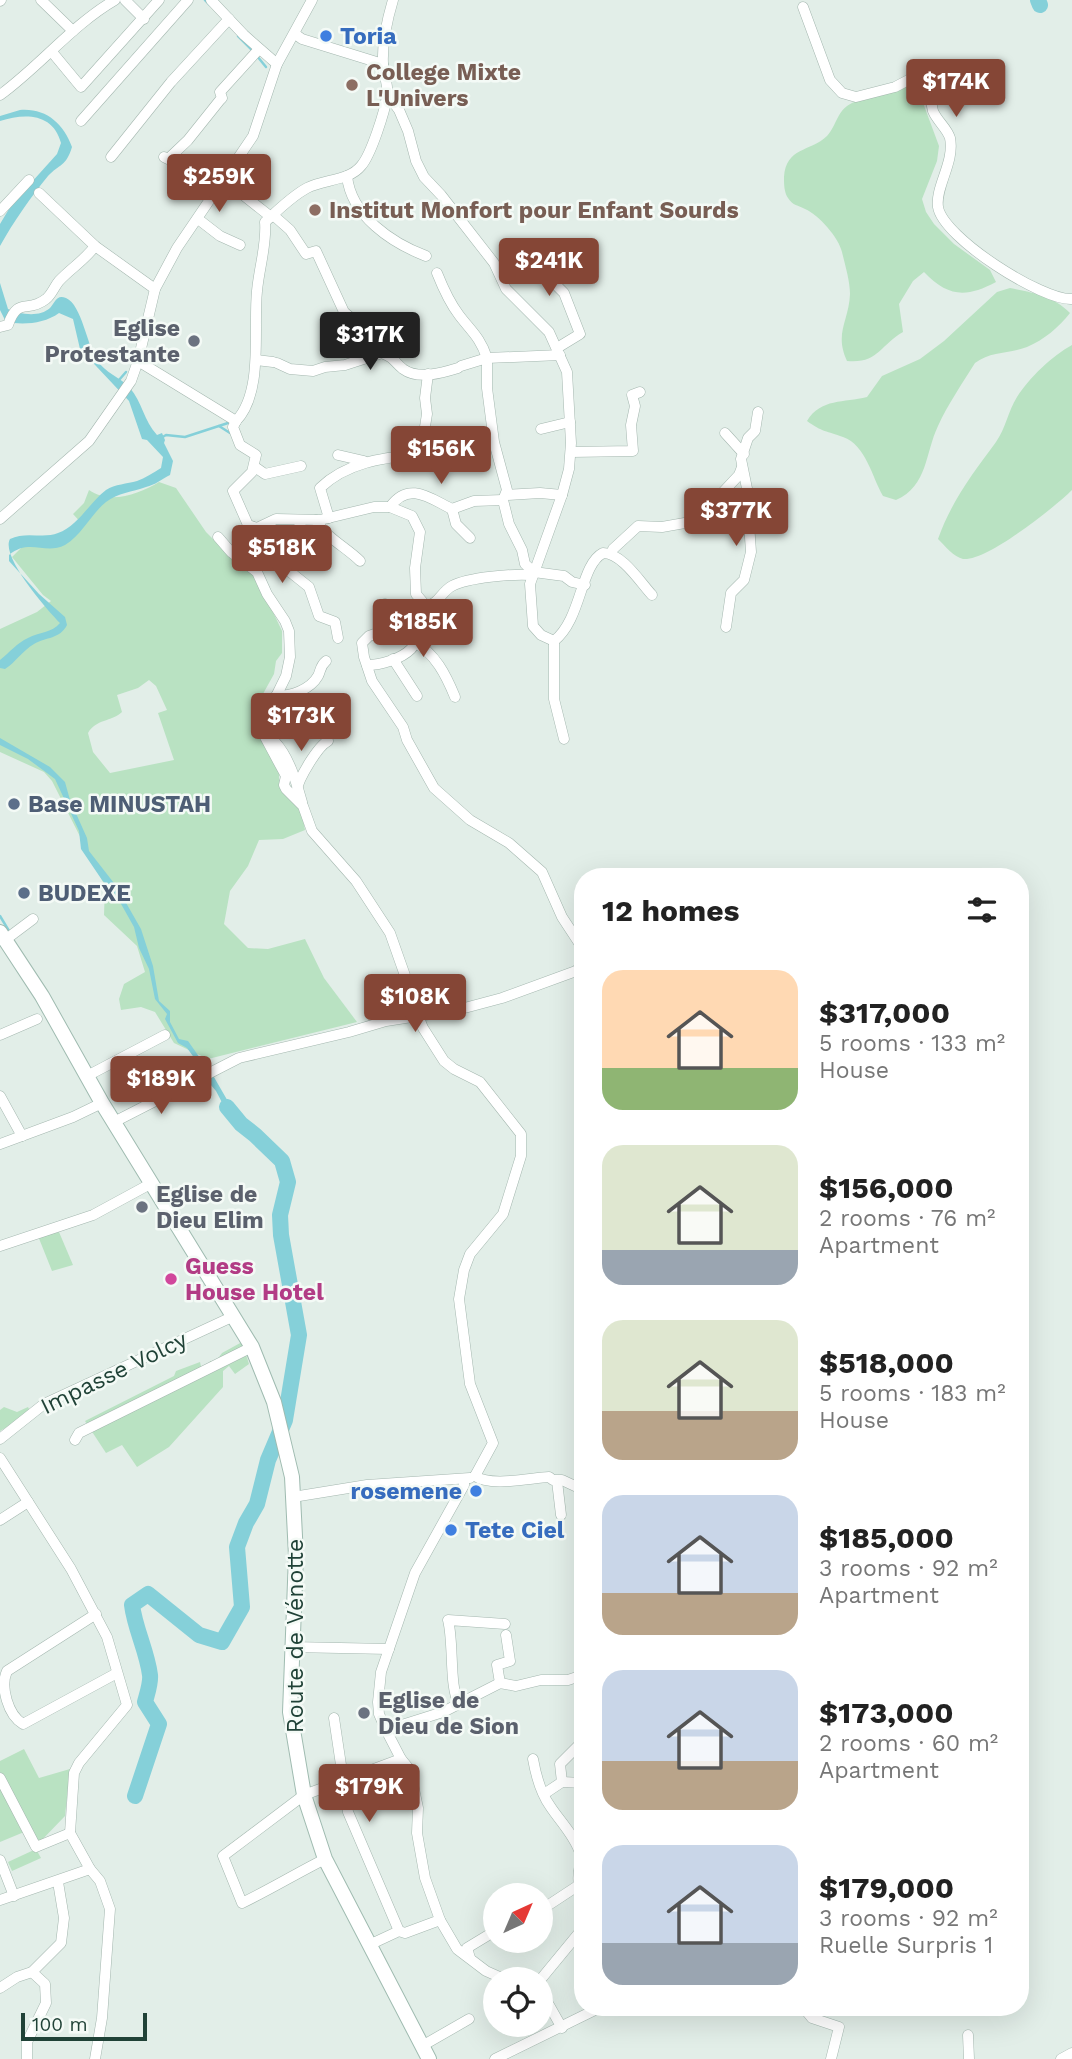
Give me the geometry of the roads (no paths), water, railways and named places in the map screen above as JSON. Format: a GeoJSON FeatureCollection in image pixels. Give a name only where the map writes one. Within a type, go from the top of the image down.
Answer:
{"type":"FeatureCollection","features":[{"type":"Feature","properties":{"kind":"street"},"geometry":{"type":"LineString","coordinates":[[40,0],[73,31]]}},
{"type":"Feature","properties":{"kind":"street"},"geometry":{"type":"LineString","coordinates":[[0,95],[73,31],[114,0]]}},
{"type":"Feature","properties":{"kind":"street"},"geometry":{"type":"LineString","coordinates":[[125,0],[144,19]]}},
{"type":"Feature","properties":{"kind":"street"},"geometry":{"type":"LineString","coordinates":[[52,52],[81,87],[159,0]]}},
{"type":"Feature","properties":{"kind":"street"},"geometry":{"type":"LineString","coordinates":[[81,121],[188,0]]}},
{"type":"Feature","properties":{"kind":"street"},"geometry":{"type":"LineString","coordinates":[[211,0],[256,52],[277,64]]}},
{"type":"Feature","properties":{"kind":"street"},"geometry":{"type":"LineString","coordinates":[[0,519],[89,441],[131,381],[155,289],[177,248],[253,136],[277,64],[312,0]]}},
{"type":"Feature","properties":{"kind":"street"},"geometry":{"type":"LineString","coordinates":[[368,666],[393,659],[412,648],[421,628],[425,606],[416,594],[415,568],[418,561],[419,528],[412,516],[390,507],[356,510],[316,520],[276,519],[257,528],[248,525],[233,491],[255,467],[256,455],[237,442],[233,427],[247,406],[256,360],[255,310],[258,276],[266,239],[265,222],[305,188],[347,176],[361,166],[366,158],[388,95],[383,64],[387,22],[393,0]]}},
{"type":"Feature","properties":{"kind":"street"},"geometry":{"type":"LineString","coordinates":[[803,7],[830,80],[842,93],[856,97],[895,87],[916,76],[922,76],[928,81],[935,117],[950,136],[951,150],[938,210],[966,244],[981,257],[1044,291],[1065,300],[1072,299]]}},
{"type":"Feature","properties":{"kind":"street"},"geometry":{"type":"LineString","coordinates":[[111,157],[171,82],[227,21]]}},
{"type":"Feature","properties":{"kind":"street"},"geometry":{"type":"LineString","coordinates":[[295,34],[302,39],[383,64]]}},
{"type":"Feature","properties":{"kind":"street"},"geometry":{"type":"LineString","coordinates":[[164,157],[168,159],[188,140],[222,98],[220,92],[229,79],[256,52]]}},
{"type":"Feature","properties":{"kind":"street"},"geometry":{"type":"LineString","coordinates":[[388,95],[399,110],[424,177],[494,263],[506,289],[528,313],[544,325],[567,372],[570,452],[562,495],[530,584],[533,626],[541,635],[554,641]]}},
{"type":"Feature","properties":{"kind":"street"},"geometry":{"type":"LineString","coordinates":[[347,176],[351,192],[370,221],[383,233],[426,256]]}},
{"type":"Feature","properties":{"kind":"street"},"geometry":{"type":"LineString","coordinates":[[223,179],[290,230],[306,254],[316,251],[341,307],[368,338]]}},
{"type":"Feature","properties":{"kind":"street"},"geometry":{"type":"LineString","coordinates":[[0,211],[29,180]]}},
{"type":"Feature","properties":{"kind":"street"},"geometry":{"type":"LineString","coordinates":[[39,193],[95,246],[155,289]]}},
{"type":"Feature","properties":{"kind":"street"},"geometry":{"type":"LineString","coordinates":[[198,219],[220,236],[240,245]]}},
{"type":"Feature","properties":{"kind":"street"},"geometry":{"type":"LineString","coordinates":[[0,327],[8,325],[18,307],[30,307],[43,302],[58,282],[85,260],[95,246]]}},
{"type":"Feature","properties":{"kind":"street"},"geometry":{"type":"LineString","coordinates":[[256,360],[290,369],[313,371],[345,365],[382,352],[394,357],[405,370],[428,374],[487,358],[559,351],[580,334],[564,293],[538,267],[536,260]]}},
{"type":"Feature","properties":{"kind":"street"},"geometry":{"type":"LineString","coordinates":[[437,273],[449,301],[478,336],[487,358],[487,388],[494,442],[507,490],[504,498],[509,524],[522,550],[525,564],[532,574]]}},
{"type":"Feature","properties":{"kind":"street"},"geometry":{"type":"LineString","coordinates":[[138,361],[236,421]]}},
{"type":"Feature","properties":{"kind":"street"},"geometry":{"type":"LineString","coordinates":[[424,433],[428,374]]}},
{"type":"Feature","properties":{"kind":"street"},"geometry":{"type":"LineString","coordinates":[[570,452],[633,451],[631,425],[635,406],[632,395],[640,392]]}},
{"type":"Feature","properties":{"kind":"street"},"geometry":{"type":"LineString","coordinates":[[611,554],[613,549],[638,527],[662,527],[696,521],[739,475],[748,438],[758,424],[758,412]]}},
{"type":"Feature","properties":{"kind":"street"},"geometry":{"type":"LineString","coordinates":[[541,429],[570,422]]}},
{"type":"Feature","properties":{"kind":"street"},"geometry":{"type":"LineString","coordinates":[[725,433],[744,454]]}},
{"type":"Feature","properties":{"kind":"street"},"geometry":{"type":"LineString","coordinates":[[329,517],[320,488],[332,477],[364,461],[418,454]]}},
{"type":"Feature","properties":{"kind":"street"},"geometry":{"type":"LineString","coordinates":[[338,455],[364,461]]}},
{"type":"Feature","properties":{"kind":"street"},"geometry":{"type":"LineString","coordinates":[[255,467],[265,474],[300,466]]}},
{"type":"Feature","properties":{"kind":"street"},"geometry":{"type":"LineString","coordinates":[[726,627],[731,593],[744,580],[751,552],[748,530],[752,513],[742,467]]}},
{"type":"Feature","properties":{"kind":"street"},"geometry":{"type":"LineString","coordinates":[[390,507],[402,496],[425,493],[452,509],[456,524],[470,538]]}},
{"type":"Feature","properties":{"kind":"street"},"geometry":{"type":"LineString","coordinates":[[452,509],[474,501],[540,493],[562,495]]}},
{"type":"Feature","properties":{"kind":"street"},"geometry":{"type":"LineString","coordinates":[[298,520],[306,539],[305,543],[286,559],[284,564],[309,587],[319,616],[335,622],[338,638]]}},
{"type":"Feature","properties":{"kind":"street"},"geometry":{"type":"LineString","coordinates":[[316,520],[329,537],[347,548],[360,561]]}},
{"type":"Feature","properties":{"kind":"street"},"geometry":{"type":"LineString","coordinates":[[218,537],[231,552],[257,572],[289,631],[290,657],[286,676],[262,725],[265,737],[286,776],[286,789],[303,806]]}},
{"type":"Feature","properties":{"kind":"street"},"geometry":{"type":"LineString","coordinates":[[554,641],[564,633],[570,622],[596,556],[611,554],[652,595]]}},
{"type":"Feature","properties":{"kind":"street"},"geometry":{"type":"LineString","coordinates":[[425,606],[437,601],[444,591],[460,583],[489,577],[532,574],[564,576],[572,582],[584,585]]}},
{"type":"Feature","properties":{"kind":"street"},"geometry":{"type":"LineString","coordinates":[[385,604],[384,617],[389,629],[369,636],[362,643],[367,670],[377,691],[403,727],[407,740],[435,788],[470,820],[509,843],[542,872],[562,916],[574,935]]}},
{"type":"Feature","properties":{"kind":"street"},"geometry":{"type":"LineString","coordinates":[[554,641],[554,699],[564,739]]}},
{"type":"Feature","properties":{"kind":"street"},"geometry":{"type":"LineString","coordinates":[[414,642],[423,647],[441,668],[455,697]]}},
{"type":"Feature","properties":{"kind":"street"},"geometry":{"type":"LineString","coordinates":[[393,659],[417,696]]}},
{"type":"Feature","properties":{"kind":"street"},"geometry":{"type":"LineString","coordinates":[[276,696],[295,693],[312,683],[326,661]]}},
{"type":"Feature","properties":{"kind":"street"},"geometry":{"type":"LineString","coordinates":[[262,725],[271,731],[276,743],[282,747],[312,831],[356,881],[390,933],[423,1028],[444,1061],[480,1082],[521,1134],[521,1156],[503,1214],[470,1254],[459,1299],[470,1384],[493,1443],[464,1485],[419,1564],[389,1649],[379,1684],[378,1702],[379,1714],[386,1730],[410,1770],[418,1808],[417,1833],[425,1878],[440,1920],[457,1949],[483,1969]]}},
{"type":"Feature","properties":{"kind":"street"},"geometry":{"type":"LineString","coordinates":[[297,791],[301,777],[321,746],[328,741]]}},
{"type":"Feature","properties":{"kind":"street"},"geometry":{"type":"LineString","coordinates":[[2,936],[33,919]]}},
{"type":"Feature","properties":{"kind":"street","name":"Route de Vénotte"},"geometry":{"type":"LineString","coordinates":[[2,936],[42,996],[102,1103],[234,1316],[252,1347],[274,1402],[292,1477],[296,1556],[291,1647],[292,1729],[304,1795],[325,1859],[426,2052]]}},
{"type":"Feature","properties":{"kind":"street"},"geometry":{"type":"LineString","coordinates":[[114,1122],[239,1058],[386,1021],[420,1018],[502,998],[574,972]]}},
{"type":"Feature","properties":{"kind":"street"},"geometry":{"type":"LineString","coordinates":[[0,1035],[37,1019]]}},
{"type":"Feature","properties":{"kind":"street"},"geometry":{"type":"LineString","coordinates":[[87,1076],[165,1035]]}},
{"type":"Feature","properties":{"kind":"street"},"geometry":{"type":"LineString","coordinates":[[0,1096],[22,1136]]}},
{"type":"Feature","properties":{"kind":"street"},"geometry":{"type":"LineString","coordinates":[[0,1144],[73,1117],[102,1103]]}},
{"type":"Feature","properties":{"kind":"street"},"geometry":{"type":"LineString","coordinates":[[0,1246],[93,1215],[152,1182]]}},
{"type":"Feature","properties":{"kind":"street","name":"Impasse Volcy"},"geometry":{"type":"LineString","coordinates":[[0,1439],[44,1404],[234,1316]]}},
{"type":"Feature","properties":{"kind":"street"},"geometry":{"type":"LineString","coordinates":[[75,1440],[79,1433],[252,1347]]}},
{"type":"Feature","properties":{"kind":"street"},"geometry":{"type":"LineString","coordinates":[[0,1458],[71,1569],[96,1614],[107,1637],[127,1705],[83,1756],[74,1773],[70,1833],[90,1869],[100,1881],[110,1909],[102,2018],[95,2059]]}},
{"type":"Feature","properties":{"kind":"street"},"geometry":{"type":"LineString","coordinates":[[293,1497],[367,1485],[469,1478],[512,1481],[549,1477],[574,1486]]}},
{"type":"Feature","properties":{"kind":"street"},"geometry":{"type":"LineString","coordinates":[[556,1481],[561,1516]]}},
{"type":"Feature","properties":{"kind":"street"},"geometry":{"type":"LineString","coordinates":[[0,1520],[28,1502]]}},
{"type":"Feature","properties":{"kind":"street"},"geometry":{"type":"LineString","coordinates":[[96,1614],[7,1671],[4,1678],[9,1708],[23,1724],[117,1673]]}},
{"type":"Feature","properties":{"kind":"street"},"geometry":{"type":"LineString","coordinates":[[459,1704],[455,1694],[452,1634],[448,1620],[505,1623]]}},
{"type":"Feature","properties":{"kind":"street"},"geometry":{"type":"LineString","coordinates":[[500,1683],[496,1665],[509,1661],[506,1635]]}},
{"type":"Feature","properties":{"kind":"street"},"geometry":{"type":"LineString","coordinates":[[291,1647],[389,1649]]}},
{"type":"Feature","properties":{"kind":"street"},"geometry":{"type":"LineString","coordinates":[[386,1730],[443,1712],[500,1683],[516,1686],[574,1676]]}},
{"type":"Feature","properties":{"kind":"street"},"geometry":{"type":"LineString","coordinates":[[334,1718],[348,1812],[399,1931]]}},
{"type":"Feature","properties":{"kind":"street"},"geometry":{"type":"LineString","coordinates":[[562,1782],[560,1764],[574,1750]]}},
{"type":"Feature","properties":{"kind":"street"},"geometry":{"type":"LineString","coordinates":[[325,1859],[242,1903],[223,1856],[304,1795],[401,1759]]}},
{"type":"Feature","properties":{"kind":"street"},"geometry":{"type":"LineString","coordinates":[[533,1759],[544,1794],[574,1836]]}},
{"type":"Feature","properties":{"kind":"street"},"geometry":{"type":"LineString","coordinates":[[0,1778],[36,1847],[70,1833]]}},
{"type":"Feature","properties":{"kind":"street"},"geometry":{"type":"LineString","coordinates":[[544,1794],[562,1782],[574,1783]]}},
{"type":"Feature","properties":{"kind":"street"},"geometry":{"type":"LineString","coordinates":[[0,1860],[14,1896]]}},
{"type":"Feature","properties":{"kind":"street"},"geometry":{"type":"LineString","coordinates":[[0,1900],[90,1869]]}},
{"type":"Feature","properties":{"kind":"street"},"geometry":{"type":"LineString","coordinates":[[0,1988],[17,1977],[32,1972],[61,1943],[64,1918],[58,1882]]}},
{"type":"Feature","properties":{"kind":"street"},"geometry":{"type":"LineString","coordinates":[[553,1902],[574,1888]]}},
{"type":"Feature","properties":{"kind":"street"},"geometry":{"type":"LineString","coordinates":[[369,1945],[399,1931],[405,1933],[440,1920]]}},
{"type":"Feature","properties":{"kind":"street"},"geometry":{"type":"LineString","coordinates":[[470,1958],[467,1948],[483,1938]]}},
{"type":"Feature","properties":{"kind":"street"},"geometry":{"type":"LineString","coordinates":[[551,1967],[574,1939]]}},
{"type":"Feature","properties":{"kind":"street"},"geometry":{"type":"LineString","coordinates":[[27,2059],[27,2042],[46,2003],[44,1984],[32,1972]]}},
{"type":"Feature","properties":{"kind":"street"},"geometry":{"type":"LineString","coordinates":[[553,2012],[562,2028]]}},
{"type":"Feature","properties":{"kind":"street"},"geometry":{"type":"LineString","coordinates":[[495,2059],[562,2028],[578,2016]]}},
{"type":"Feature","properties":{"kind":"street"},"geometry":{"type":"LineString","coordinates":[[810,2016],[839,2027],[831,2059]]}},
{"type":"Feature","properties":{"kind":"street"},"geometry":{"type":"LineString","coordinates":[[426,2052],[470,2019]]}},
{"type":"Feature","properties":{"kind":"street"},"geometry":{"type":"LineString","coordinates":[[968,2035],[969,2059]]}},
{"type":"Feature","properties":{"kind":"street"},"geometry":{"type":"LineString","coordinates":[[1061,2059],[1072,2053]]}},
{"type":"Feature","properties":{"kind":"water"},"geometry":{"type":"Polygon","coordinates":[[[20,110],[46,114],[64,131],[72,147],[65,162],[48,176],[0,246],[0,224],[12,204],[57,154],[61,143],[52,126],[37,118],[19,117],[0,121],[0,116],[20,110]]]}},
{"type":"Feature","properties":{"kind":"water"},"geometry":{"type":"Polygon","coordinates":[[[0,283],[8,309],[18,312],[40,313],[50,308],[60,297],[72,302],[97,360],[130,388],[153,430],[157,435],[162,433],[173,461],[170,475],[152,485],[106,502],[76,536],[58,548],[30,547],[11,554],[9,547],[10,539],[16,537],[53,535],[65,530],[106,490],[137,481],[161,468],[163,457],[147,440],[142,439],[129,401],[80,349],[73,319],[59,313],[33,323],[6,322],[0,310],[0,283]]]}},
{"type":"Feature","properties":{"kind":"water"},"geometry":{"type":"Polygon","coordinates":[[[11,554],[12,557],[21,574],[9,561],[11,554]]]}},
{"type":"Feature","properties":{"kind":"water"},"geometry":{"type":"Polygon","coordinates":[[[21,574],[65,617],[67,625],[57,635],[30,647],[5,669],[0,668],[0,660],[17,645],[32,636],[53,629],[60,623],[21,574]]]}},
{"type":"Feature","properties":{"kind":"water"},"geometry":{"type":"Polygon","coordinates":[[[0,738],[50,767],[65,782],[87,838],[89,851],[117,887],[141,929],[153,966],[159,1001],[170,1011],[170,1022],[179,1039],[188,1041],[200,1058],[203,1058],[241,1124],[227,1112],[198,1063],[187,1048],[178,1043],[165,1019],[167,1014],[155,999],[149,969],[139,948],[134,927],[116,895],[81,849],[79,831],[55,779],[28,759],[0,745],[0,738]]]}},
{"type":"Feature","properties":{"kind":"waterway"},"geometry":{"type":"LineString","coordinates":[[205,0],[210,5]]}},
{"type":"Feature","properties":{"kind":"waterway"},"geometry":{"type":"LineString","coordinates":[[1038,0],[1040,5]]}},
{"type":"Feature","properties":{"kind":"waterway"},"geometry":{"type":"LineString","coordinates":[[238,36],[253,51]]}},
{"type":"Feature","properties":{"kind":"waterway"},"geometry":{"type":"LineString","coordinates":[[257,56],[266,67]]}},
{"type":"Feature","properties":{"kind":"waterway"},"geometry":{"type":"LineString","coordinates":[[119,380],[126,372]]}},
{"type":"Feature","properties":{"kind":"waterway"},"geometry":{"type":"LineString","coordinates":[[161,438],[166,435],[185,437],[228,423]]}},
{"type":"Feature","properties":{"kind":"waterway"},"geometry":{"type":"LineString","coordinates":[[219,426],[230,433]]}},
{"type":"Feature","properties":{"kind":"waterway"},"geometry":{"type":"LineString","coordinates":[[0,916],[9,931]]}},
{"type":"Feature","properties":{"kind":"waterway"},"geometry":{"type":"LineString","coordinates":[[135,1796],[159,1724],[145,1702],[150,1675],[132,1605],[148,1594],[199,1635],[222,1642],[242,1607],[237,1547],[257,1504],[268,1460],[285,1420],[299,1335],[281,1235],[280,1215],[288,1182],[282,1161],[241,1124],[227,1107]]}},
{"type":"Feature","properties":{"kind":"place","name":"Toria"},"geometry":{"type":"Point","coordinates":[326,36]}},
{"type":"Feature","properties":{"kind":"place","name":"College Mixte L'Univers"},"geometry":{"type":"Point","coordinates":[352,85]}},
{"type":"Feature","properties":{"kind":"place","name":"Institut Monfort pour Enfant Sourds"},"geometry":{"type":"Point","coordinates":[315,210]}},
{"type":"Feature","properties":{"kind":"place","name":"Eglise Protestante"},"geometry":{"type":"Point","coordinates":[194,341]}},
{"type":"Feature","properties":{"kind":"place","name":"Base MINUSTAH"},"geometry":{"type":"Point","coordinates":[14,804]}},
{"type":"Feature","properties":{"kind":"place","name":"BUDEXE"},"geometry":{"type":"Point","coordinates":[24,893]}},
{"type":"Feature","properties":{"kind":"place","name":"Eglise de Dieu Elim"},"geometry":{"type":"Point","coordinates":[142,1207]}},
{"type":"Feature","properties":{"kind":"place","name":"Guess House Hotel"},"geometry":{"type":"Point","coordinates":[171,1279]}},
{"type":"Feature","properties":{"kind":"place","name":"rosemene"},"geometry":{"type":"Point","coordinates":[476,1491]}},
{"type":"Feature","properties":{"kind":"place","name":"Tete Ciel"},"geometry":{"type":"Point","coordinates":[451,1530]}},
{"type":"Feature","properties":{"kind":"place","name":"Eglise de Dieu de Sion"},"geometry":{"type":"Point","coordinates":[364,1713]}}]}
